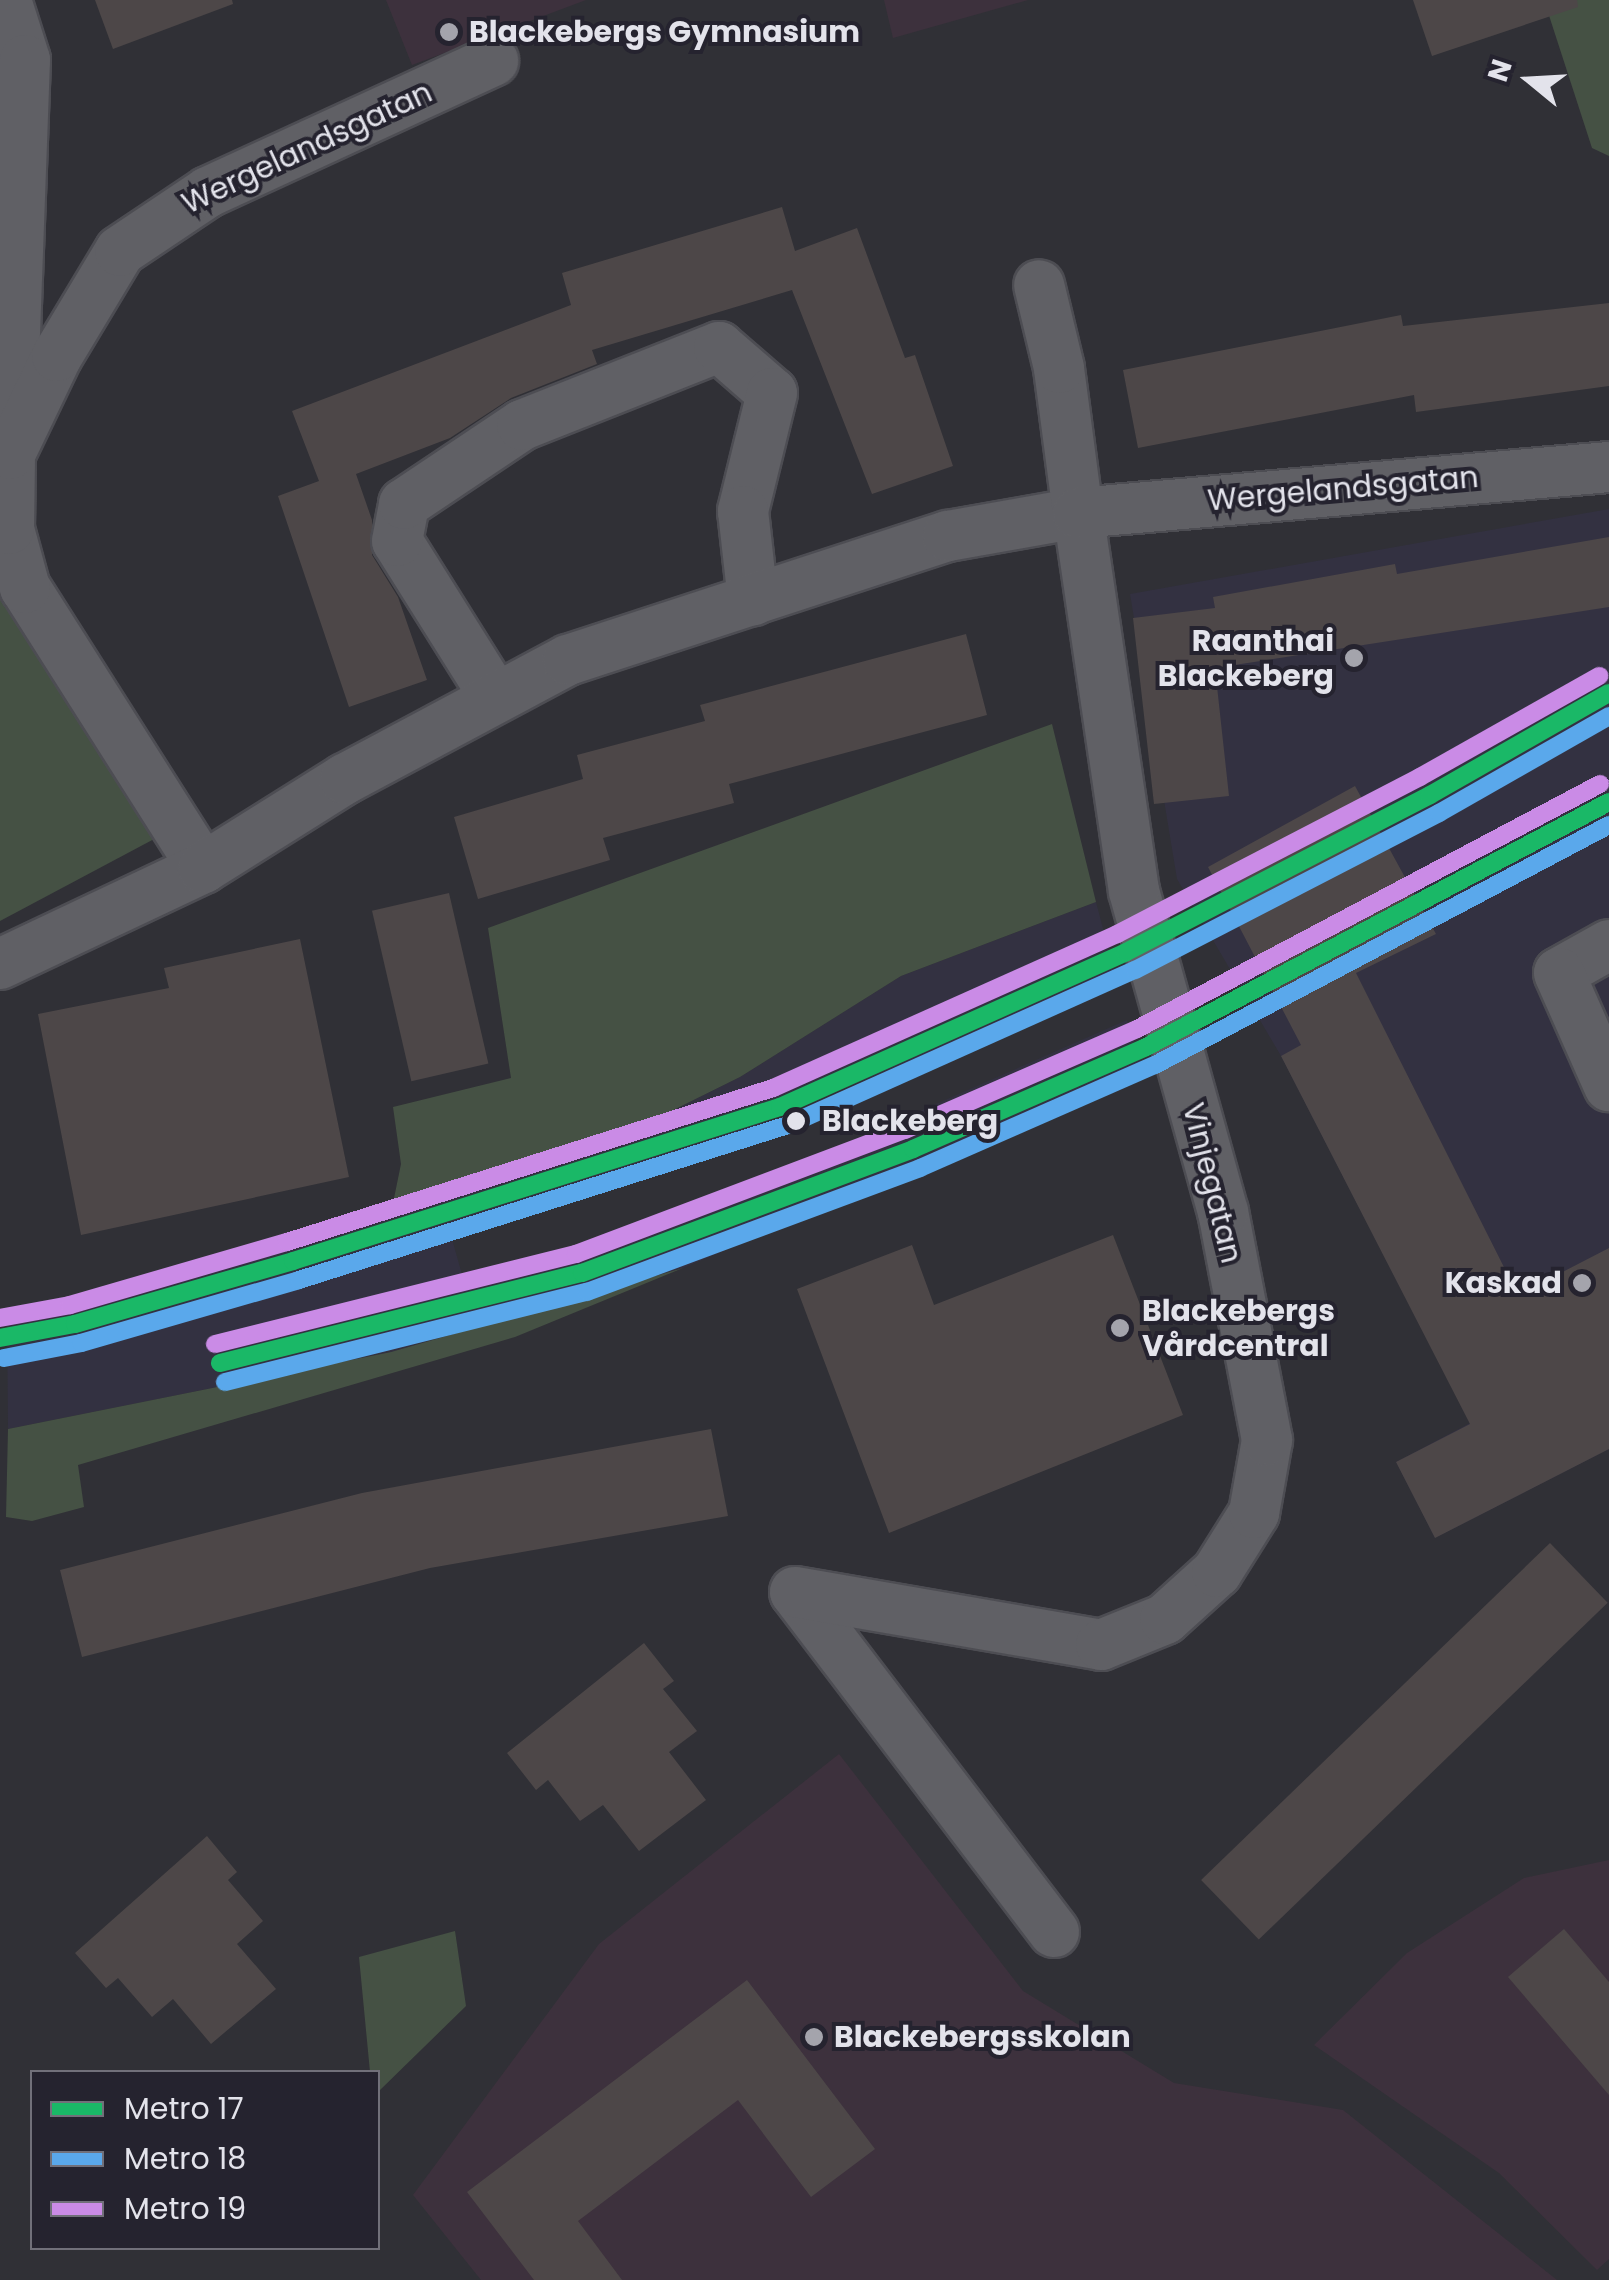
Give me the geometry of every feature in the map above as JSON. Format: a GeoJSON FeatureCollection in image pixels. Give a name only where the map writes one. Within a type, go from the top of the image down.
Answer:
{"type":"FeatureCollection","features":[{"type":"Feature","properties":{"kind":"street","name":"Wergelandsgatan"},"geometry":{"type":"LineString","coordinates":[[6,0],[25,60],[9,529],[25,588],[203,868]]}},
{"type":"Feature","properties":{"kind":"street","name":"Wergelandsgatan"},"geometry":{"type":"LineString","coordinates":[[10,454],[58,356],[120,250],[208,192],[493,61]]}},
{"type":"Feature","properties":{"kind":"street"},"geometry":{"type":"LineString","coordinates":[[1040,285],[1059,368],[1078,513]]}},
{"type":"Feature","properties":{"kind":"street"},"geometry":{"type":"LineString","coordinates":[[496,697],[397,541],[404,504],[522,425],[719,347],[772,393],[744,512],[753,600]]}},
{"type":"Feature","properties":{"kind":"street","name":"Wergelandsgatan"},"geometry":{"type":"LineString","coordinates":[[0,964],[203,868],[496,697],[568,660],[948,536],[1078,513],[1609,467]]}},
{"type":"Feature","properties":{"kind":"street","name":"Vinjegatan"},"geometry":{"type":"LineString","coordinates":[[1054,1932],[794,1592],[1101,1644],[1166,1620],[1217,1572],[1254,1514],[1266,1440],[1224,1212],[1134,891],[1078,513]]}},
{"type":"Feature","properties":{"kind":"street"},"geometry":{"type":"LineString","coordinates":[[1609,945],[1559,973],[1609,1086]]}},
{"type":"Feature","properties":{"kind":"shaded area","name":"Blackebergs Gymnasium"},"geometry":{"type":"Polygon","coordinates":[[[386,0],[586,0],[412,65],[386,0]]]}},
{"type":"Feature","properties":{"kind":"shaded area","name":"Blackebergs Gymnasium"},"geometry":{"type":"Polygon","coordinates":[[[884,0],[1028,0],[893,38],[884,0]]]}},
{"type":"Feature","properties":{"kind":"shaded area"},"geometry":{"type":"Polygon","coordinates":[[[1609,509],[1609,1449],[1435,1538],[1396,1462],[1470,1423],[1281,1056],[1177,879],[1130,594],[1609,509]]]}},
{"type":"Feature","properties":{"kind":"shaded area"},"geometry":{"type":"Polygon","coordinates":[[[1096,902],[1115,974],[683,1157],[452,1239],[465,1285],[699,1208],[1127,1020],[1144,1073],[683,1268],[391,1352],[8,1429],[7,1313],[222,1264],[633,1130],[740,1077],[901,976],[1096,902]]]}},
{"type":"Feature","properties":{"kind":"shaded area","name":"Blackebergsskolan"},"geometry":{"type":"Polygon","coordinates":[[[839,1754],[1023,1991],[1174,2083],[1343,2110],[1557,2280],[481,2280],[413,2195],[599,1944],[839,1754]]]}},
{"type":"Feature","properties":{"kind":"shaded area"},"geometry":{"type":"Polygon","coordinates":[[[1609,1860],[1609,2259],[1597,2270],[1499,2173],[1314,2045],[1407,1953],[1524,1878],[1609,1860]]]}},
{"type":"Feature","properties":{"kind":"green space"},"geometry":{"type":"Polygon","coordinates":[[[1544,0],[1609,0],[1609,156],[1592,148],[1544,0]]]}},
{"type":"Feature","properties":{"kind":"green space"},"geometry":{"type":"Polygon","coordinates":[[[0,554],[156,838],[0,921],[0,554]]]}},
{"type":"Feature","properties":{"kind":"green space"},"geometry":{"type":"Polygon","coordinates":[[[1052,724],[1096,902],[901,976],[740,1077],[633,1130],[391,1213],[401,1164],[393,1107],[511,1078],[488,928],[1052,724]]]}},
{"type":"Feature","properties":{"kind":"green space"},"geometry":{"type":"Polygon","coordinates":[[[683,1268],[515,1337],[78,1465],[84,1507],[32,1521],[6,1517],[8,1429],[391,1352],[683,1268]]]}},
{"type":"Feature","properties":{"kind":"green space"},"geometry":{"type":"Polygon","coordinates":[[[455,1931],[466,2006],[380,2090],[380,2070],[370,2070],[359,1957],[455,1931]]]}},
{"type":"Feature","properties":{"kind":"building"},"geometry":{"type":"Polygon","coordinates":[[[95,0],[232,0],[233,4],[113,49],[95,0]]]}},
{"type":"Feature","properties":{"kind":"building"},"geometry":{"type":"Polygon","coordinates":[[[1413,0],[1577,0],[1578,7],[1432,56],[1413,0]]]}},
{"type":"Feature","properties":{"kind":"building"},"geometry":{"type":"Polygon","coordinates":[[[782,207],[795,251],[857,228],[905,358],[915,355],[953,466],[872,494],[792,290],[592,350],[597,364],[511,398],[450,438],[356,474],[372,520],[372,555],[398,597],[427,680],[349,707],[278,496],[319,481],[292,411],[571,305],[562,273],[782,207]]]}},
{"type":"Feature","properties":{"kind":"building"},"geometry":{"type":"Polygon","coordinates":[[[1609,303],[1609,386],[1416,412],[1414,395],[1138,448],[1123,370],[1401,315],[1403,326],[1609,303]]]}},
{"type":"Feature","properties":{"kind":"building"},"geometry":{"type":"Polygon","coordinates":[[[1609,537],[1609,607],[1215,668],[1229,796],[1154,804],[1133,618],[1215,608],[1213,597],[1395,564],[1397,574],[1609,537]]]}},
{"type":"Feature","properties":{"kind":"building"},"geometry":{"type":"Polygon","coordinates":[[[966,634],[987,715],[729,784],[734,803],[603,838],[610,860],[478,899],[454,817],[583,779],[577,755],[705,721],[700,705],[966,634]]]}},
{"type":"Feature","properties":{"kind":"building"},"geometry":{"type":"Polygon","coordinates":[[[1355,786],[1436,934],[1356,973],[1518,1295],[1609,1248],[1609,1449],[1435,1538],[1396,1462],[1470,1424],[1281,1056],[1301,1045],[1208,867],[1355,786]]]}},
{"type":"Feature","properties":{"kind":"building"},"geometry":{"type":"Polygon","coordinates":[[[449,893],[488,1064],[411,1081],[372,911],[449,893]]]}},
{"type":"Feature","properties":{"kind":"building"},"geometry":{"type":"Polygon","coordinates":[[[300,939],[349,1177],[81,1235],[38,1014],[169,988],[164,968],[300,939]]]}},
{"type":"Feature","properties":{"kind":"building"},"geometry":{"type":"Polygon","coordinates":[[[1113,1235],[1183,1415],[889,1533],[797,1289],[912,1245],[934,1305],[1113,1235]]]}},
{"type":"Feature","properties":{"kind":"building"},"geometry":{"type":"Polygon","coordinates":[[[711,1429],[728,1516],[430,1568],[82,1657],[60,1570],[362,1493],[711,1429]]]}},
{"type":"Feature","properties":{"kind":"building"},"geometry":{"type":"Polygon","coordinates":[[[1550,1543],[1608,1603],[1259,1940],[1201,1880],[1550,1543]]]}},
{"type":"Feature","properties":{"kind":"building"},"geometry":{"type":"Polygon","coordinates":[[[644,1643],[674,1681],[663,1689],[697,1731],[669,1752],[706,1800],[639,1851],[603,1805],[580,1821],[548,1780],[536,1790],[507,1753],[644,1643]]]}},
{"type":"Feature","properties":{"kind":"building"},"geometry":{"type":"Polygon","coordinates":[[[207,1836],[237,1872],[228,1880],[263,1921],[237,1944],[276,1989],[211,2044],[173,1999],[152,2017],[118,1978],[106,1988],[75,1953],[207,1836]]]}},
{"type":"Feature","properties":{"kind":"building"},"geometry":{"type":"Polygon","coordinates":[[[1564,1929],[1609,1982],[1609,2095],[1508,1977],[1564,1929]]]}},
{"type":"Feature","properties":{"kind":"building"},"geometry":{"type":"Polygon","coordinates":[[[747,1980],[875,2149],[811,2197],[738,2100],[578,2221],[622,2280],[534,2280],[467,2192],[747,1980]]]}},
{"type":"Feature","properties":{"kind":"metro line","name":"19"},"geometry":{"type":"LineString","coordinates":[[0,1318],[70,1305],[287,1242],[773,1088],[1117,934],[1420,777],[1599,676]]}},
{"type":"Feature","properties":{"kind":"metro line","name":"17"},"geometry":{"type":"LineString","coordinates":[[0,1338],[75,1324],[293,1261],[780,1107],[1126,952],[1430,795],[1609,693]]}},
{"type":"Feature","properties":{"kind":"metro line","name":"18"},"geometry":{"type":"LineString","coordinates":[[4,1358],[81,1343],[299,1280],[788,1125],[1135,970],[1439,813],[1609,716]]}},
{"type":"Feature","properties":{"kind":"metro line","name":"19"},"geometry":{"type":"LineString","coordinates":[[215,1344],[576,1254],[905,1130],[1137,1029],[1600,784]]}},
{"type":"Feature","properties":{"kind":"metro line","name":"17"},"geometry":{"type":"LineString","coordinates":[[220,1363],[582,1273],[913,1149],[1146,1047],[1609,802]]}},
{"type":"Feature","properties":{"kind":"metro line","name":"18"},"geometry":{"type":"LineString","coordinates":[[225,1382],[587,1292],[920,1168],[1155,1065],[1609,825]]}},
{"type":"Feature","properties":{"kind":"place","name":"Blackebergs Gymnasium"},"geometry":{"type":"Point","coordinates":[449,32]}},
{"type":"Feature","properties":{"kind":"place","name":"Raanthai Blackeberg"},"geometry":{"type":"Point","coordinates":[1354,658]}},
{"type":"Feature","properties":{"kind":"place","name":"Blackeberg"},"geometry":{"type":"Point","coordinates":[796,1121]}},
{"type":"Feature","properties":{"kind":"place","name":"Kaskad"},"geometry":{"type":"Point","coordinates":[1582,1283]}},
{"type":"Feature","properties":{"kind":"place","name":"Blackebergs Vårdcentral"},"geometry":{"type":"Point","coordinates":[1120,1328]}},
{"type":"Feature","properties":{"kind":"place","name":"Blackebergsskolan"},"geometry":{"type":"Point","coordinates":[814,2037]}}]}
